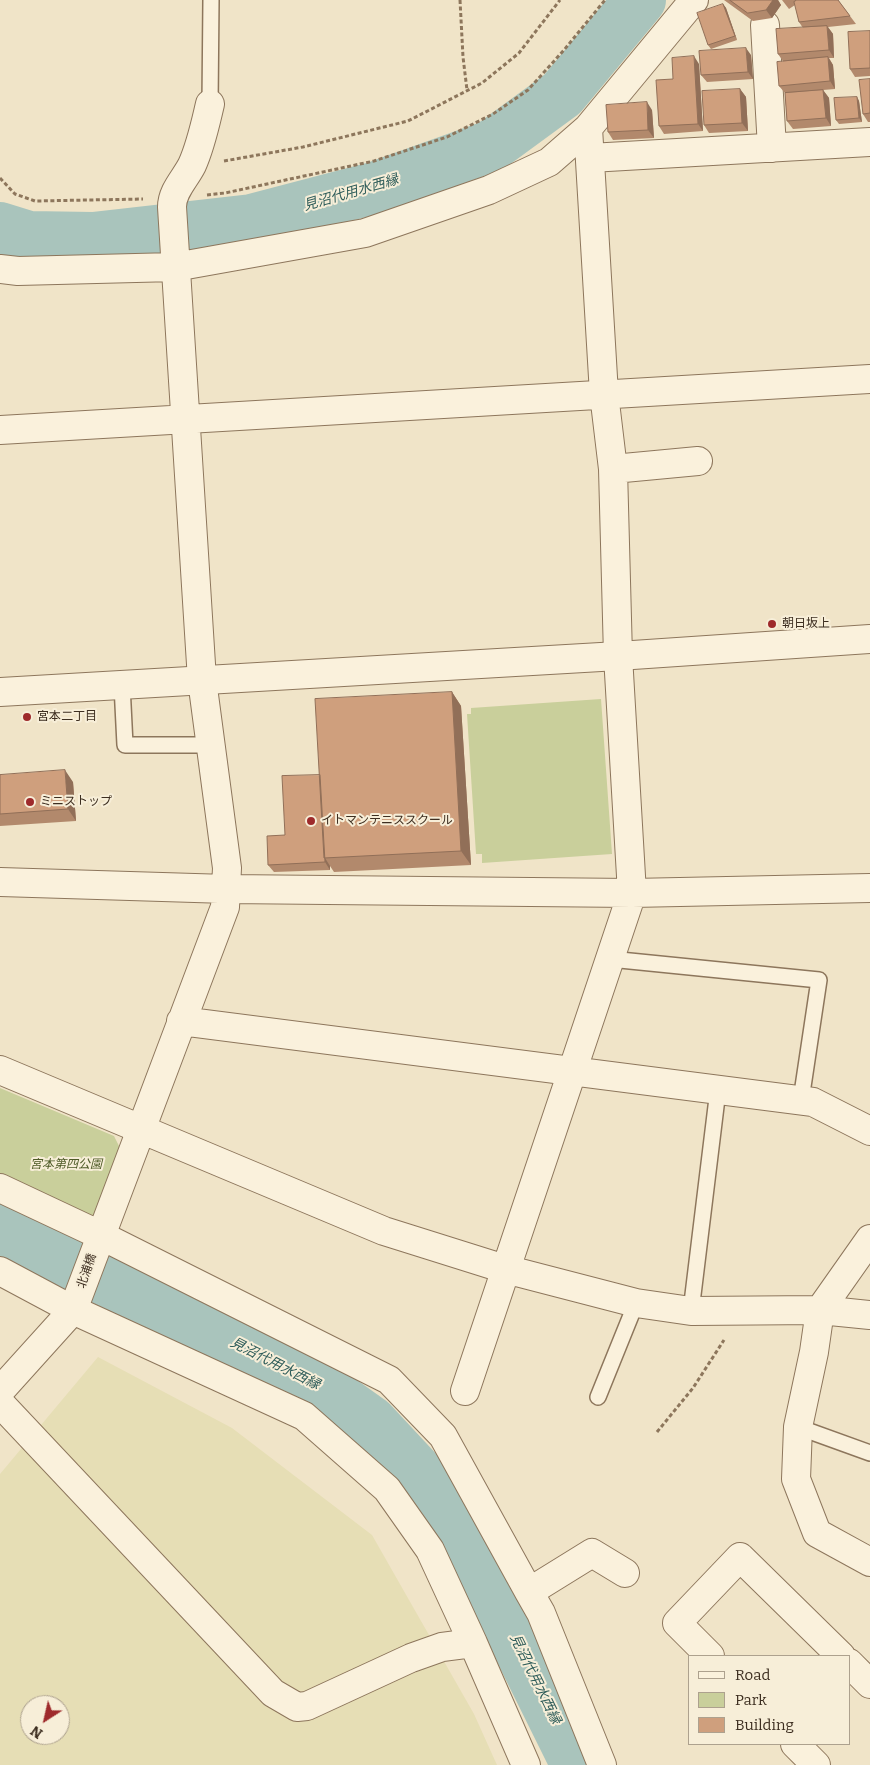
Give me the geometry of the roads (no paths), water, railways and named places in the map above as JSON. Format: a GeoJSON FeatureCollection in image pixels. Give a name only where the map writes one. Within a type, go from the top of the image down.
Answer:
{"type":"FeatureCollection","features":[{"type":"Feature","properties":{"kind":"street"},"geometry":{"type":"LineString","coordinates":[[0,269],[18,271],[175,261],[365,233],[489,190],[549,162],[588,128],[694,0]]}},
{"type":"Feature","properties":{"kind":"street"},"geometry":{"type":"LineString","coordinates":[[765,25],[772,148]]}},
{"type":"Feature","properties":{"kind":"street","name":"北浦橋"},"geometry":{"type":"LineString","coordinates":[[76,1302],[97,1241],[142,1128],[225,907],[227,868],[202,680],[172,203],[203,136],[210,104]]}},
{"type":"Feature","properties":{"kind":"street"},"geometry":{"type":"LineString","coordinates":[[465,1391],[632,893],[618,656],[613,469],[604,394],[588,128]]}},
{"type":"Feature","properties":{"kind":"street"},"geometry":{"type":"LineString","coordinates":[[590,158],[870,142]]}},
{"type":"Feature","properties":{"kind":"street"},"geometry":{"type":"LineString","coordinates":[[0,430],[870,379]]}},
{"type":"Feature","properties":{"kind":"street"},"geometry":{"type":"LineString","coordinates":[[613,469],[698,461]]}},
{"type":"Feature","properties":{"kind":"street"},"geometry":{"type":"LineString","coordinates":[[0,692],[618,656],[870,639]]}},
{"type":"Feature","properties":{"kind":"street"},"geometry":{"type":"LineString","coordinates":[[0,882],[227,889],[632,893],[870,888]]}},
{"type":"Feature","properties":{"kind":"street"},"geometry":{"type":"LineString","coordinates":[[181,1021],[801,1100],[813,1102],[870,1131]]}},
{"type":"Feature","properties":{"kind":"street"},"geometry":{"type":"LineString","coordinates":[[0,1070],[384,1230],[505,1269],[636,1303],[691,1310],[820,1310],[870,1314]]}},
{"type":"Feature","properties":{"kind":"street"},"geometry":{"type":"LineString","coordinates":[[0,1188],[97,1241],[389,1380],[448,1426],[541,1614],[602,1765]]}},
{"type":"Feature","properties":{"kind":"street"},"geometry":{"type":"LineString","coordinates":[[870,1239],[820,1310],[814,1352],[798,1427],[796,1478],[817,1533],[870,1562]]}},
{"type":"Feature","properties":{"kind":"street"},"geometry":{"type":"LineString","coordinates":[[0,1271],[76,1302],[304,1416],[387,1490],[430,1550],[526,1765]]}},
{"type":"Feature","properties":{"kind":"street"},"geometry":{"type":"LineString","coordinates":[[0,1391],[76,1302]]}},
{"type":"Feature","properties":{"kind":"street"},"geometry":{"type":"LineString","coordinates":[[0,1403],[273,1693],[297,1707],[307,1706],[411,1658],[442,1647],[473,1643]]}},
{"type":"Feature","properties":{"kind":"street"},"geometry":{"type":"LineString","coordinates":[[529,1592],[592,1553],[625,1573]]}},
{"type":"Feature","properties":{"kind":"street"},"geometry":{"type":"LineString","coordinates":[[709,1655],[678,1623],[740,1557],[840,1655]]}},
{"type":"Feature","properties":{"kind":"street"},"geometry":{"type":"LineString","coordinates":[[850,1665],[870,1684]]}},
{"type":"Feature","properties":{"kind":"street"},"geometry":{"type":"LineString","coordinates":[[796,1745],[816,1765]]}},
{"type":"Feature","properties":{"kind":"lane"},"geometry":{"type":"LineString","coordinates":[[210,104],[211,0]]}},
{"type":"Feature","properties":{"kind":"lane"},"geometry":{"type":"LineString","coordinates":[[122,685],[125,746],[211,745]]}},
{"type":"Feature","properties":{"kind":"lane"},"geometry":{"type":"LineString","coordinates":[[610,959],[819,980],[801,1100]]}},
{"type":"Feature","properties":{"kind":"lane"},"geometry":{"type":"LineString","coordinates":[[691,1310],[718,1090]]}},
{"type":"Feature","properties":{"kind":"lane"},"geometry":{"type":"LineString","coordinates":[[598,1396],[636,1303]]}},
{"type":"Feature","properties":{"kind":"lane"},"geometry":{"type":"LineString","coordinates":[[798,1427],[870,1453]]}},
{"type":"Feature","properties":{"kind":"waterway","name":"見沼代用水西縁"},"geometry":{"type":"LineString","coordinates":[[0,228],[29,237],[93,238],[252,220],[374,188],[491,146],[562,94],[640,0]]}},
{"type":"Feature","properties":{"kind":"waterway","name":"見沼代用水西縁"},"geometry":{"type":"LineString","coordinates":[[0,1229],[312,1380],[371,1422],[424,1479],[468,1545],[577,1765]]}},
{"type":"Feature","properties":{"kind":"place","name":"朝日坂上"},"geometry":{"type":"Point","coordinates":[772,624]}},
{"type":"Feature","properties":{"kind":"place","name":"宮本二丁目"},"geometry":{"type":"Point","coordinates":[27,717]}},
{"type":"Feature","properties":{"kind":"place","name":"ミニストップ"},"geometry":{"type":"Point","coordinates":[30,802]}},
{"type":"Feature","properties":{"kind":"place","name":"イトマンテニススクール"},"geometry":{"type":"Point","coordinates":[311,821]}},
{"type":"Feature","properties":{"kind":"park label","name":"宮本第四公園"},"geometry":{"type":"Point","coordinates":[66,1165]}}]}
